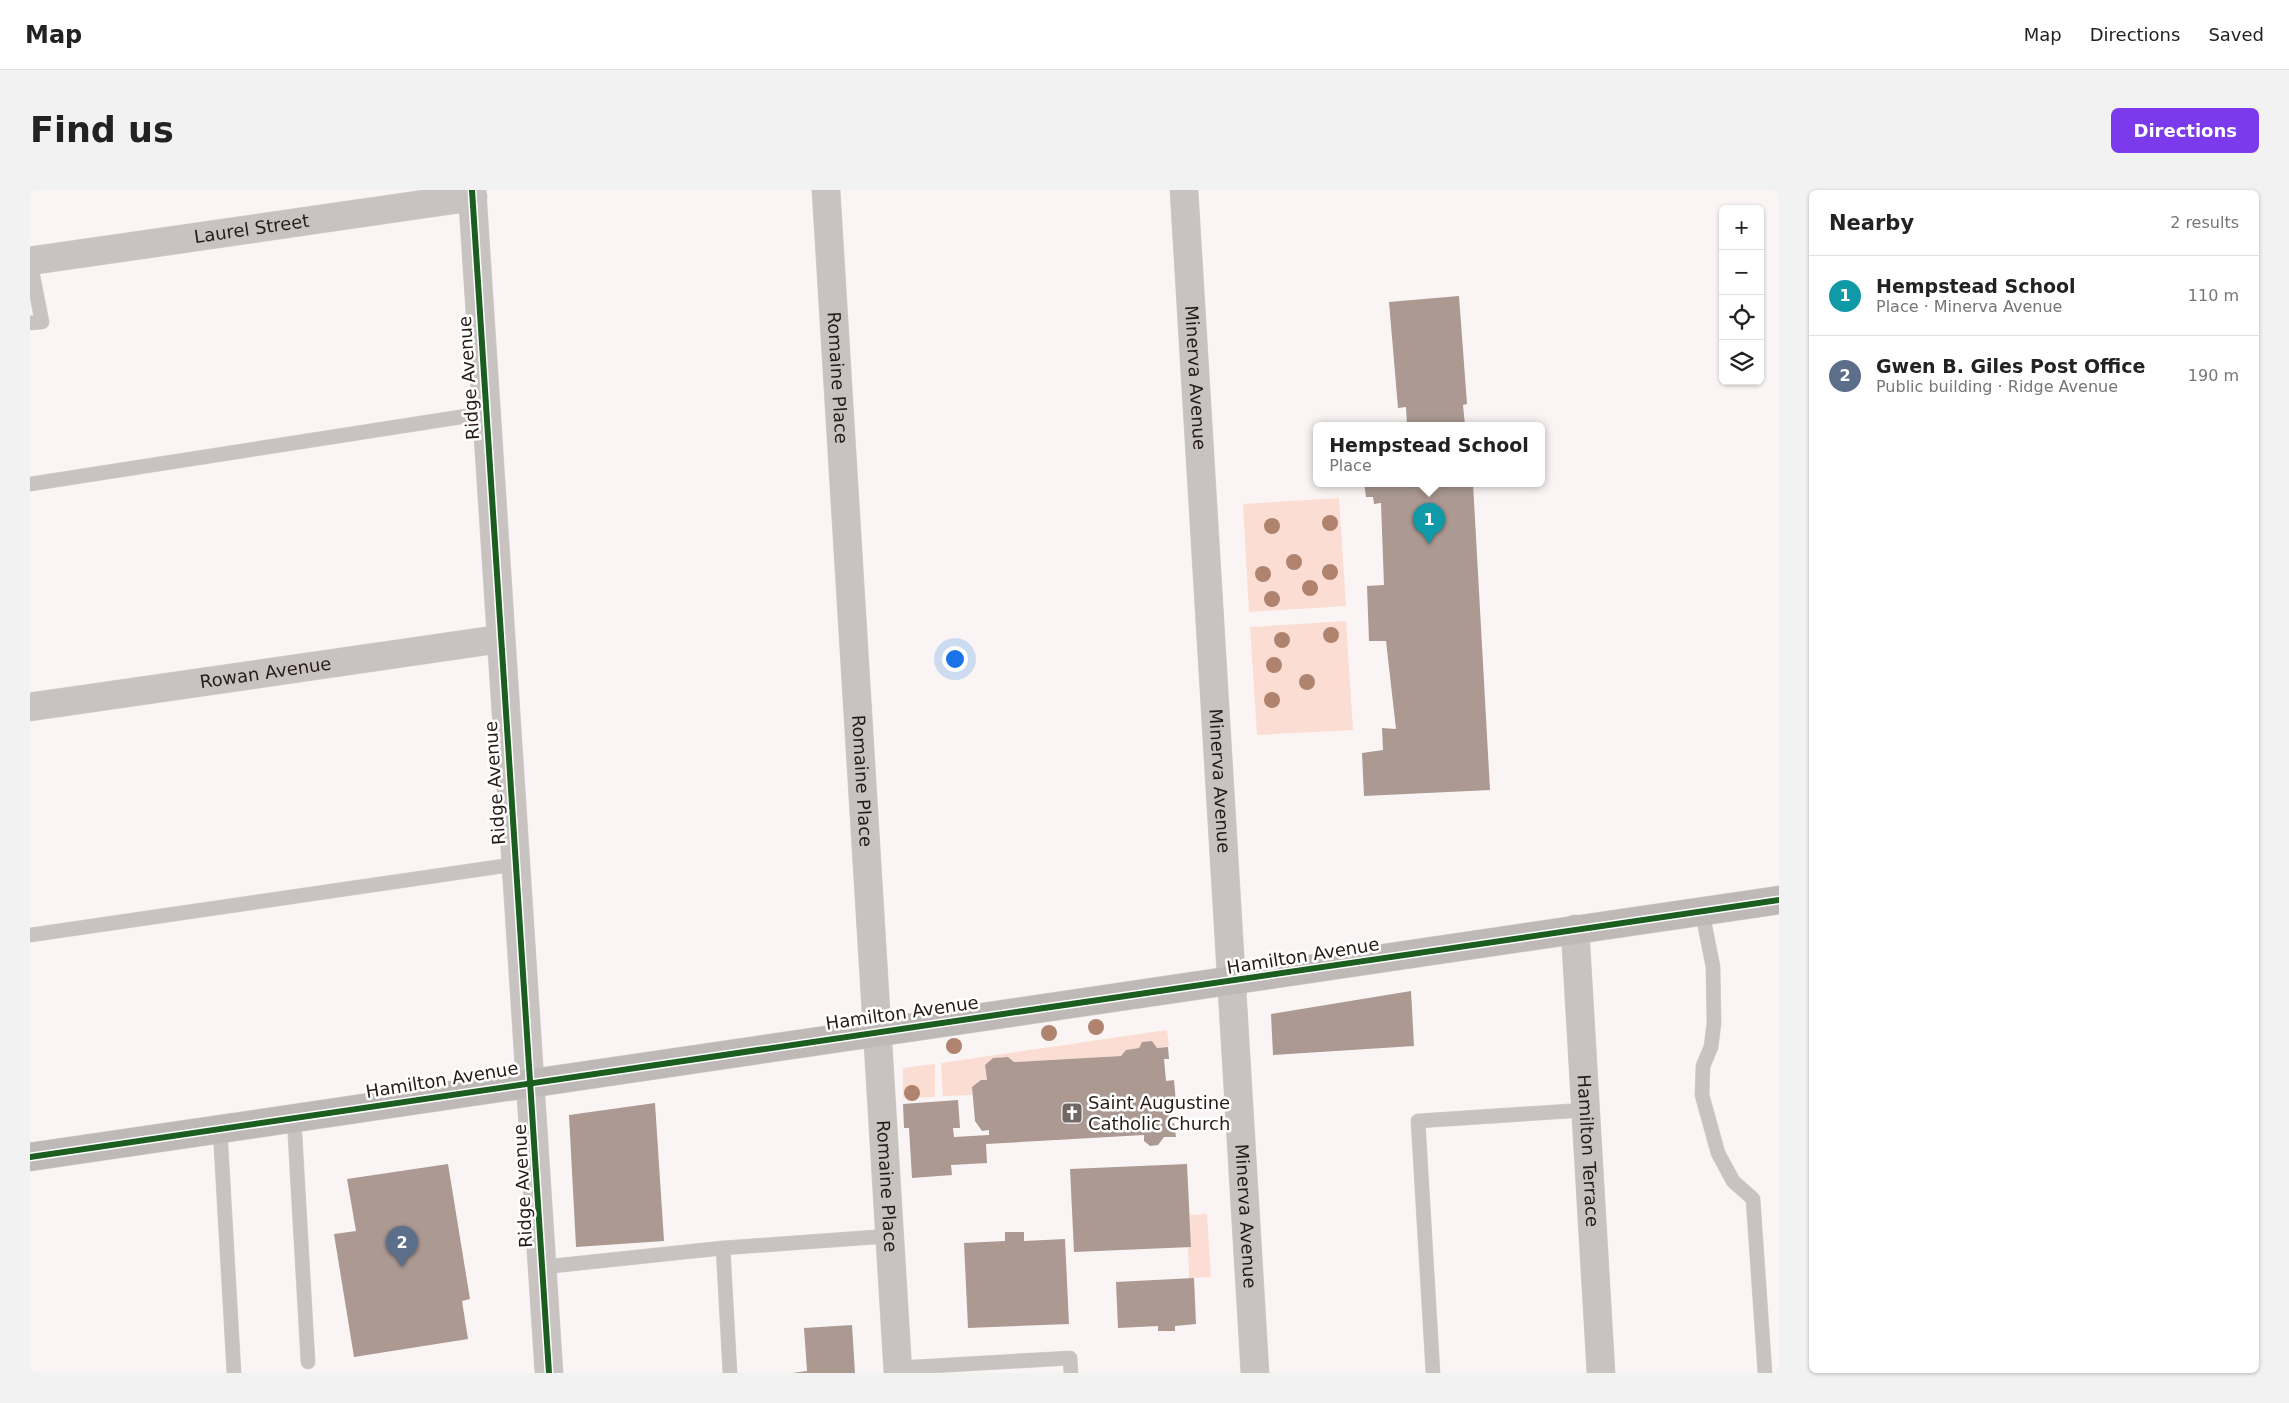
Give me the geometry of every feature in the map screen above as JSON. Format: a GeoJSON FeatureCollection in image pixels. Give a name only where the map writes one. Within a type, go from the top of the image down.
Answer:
{"type":"FeatureCollection","features":[{"type":"Feature","properties":{"kind":"street","name":"Romaine Place"},"geometry":{"type":"LineString","coordinates":[[826,190],[898,1371]]}},
{"type":"Feature","properties":{"kind":"street","name":"Minerva Avenue"},"geometry":{"type":"LineString","coordinates":[[1184,190],[1255,1373]]}},
{"type":"Feature","properties":{"kind":"street","name":"Laurel Street"},"geometry":{"type":"LineString","coordinates":[[30,261],[472,194]]}},
{"type":"Feature","properties":{"kind":"street","name":"Ridge Avenue"},"geometry":{"type":"LineString","coordinates":[[472,194],[500,639],[532,1082],[549,1373]]}},
{"type":"Feature","properties":{"kind":"street","name":"Rowan Avenue"},"geometry":{"type":"LineString","coordinates":[[30,707],[500,639]]}},
{"type":"Feature","properties":{"kind":"street","name":"Hamilton Avenue"},"geometry":{"type":"LineString","coordinates":[[30,1157],[532,1082],[1232,982],[1575,929],[1779,900]]}},
{"type":"Feature","properties":{"kind":"street","name":"Hamilton Terrace"},"geometry":{"type":"LineString","coordinates":[[1575,929],[1601,1373]]}},
{"type":"Feature","properties":{"kind":"lane"},"geometry":{"type":"LineString","coordinates":[[30,261],[42,322],[30,324]]}},
{"type":"Feature","properties":{"kind":"lane"},"geometry":{"type":"LineString","coordinates":[[30,484],[486,412]]}},
{"type":"Feature","properties":{"kind":"lane"},"geometry":{"type":"LineString","coordinates":[[30,935],[517,864]]}},
{"type":"Feature","properties":{"kind":"lane"},"geometry":{"type":"LineString","coordinates":[[1702,911],[1713,967],[1714,1023],[1711,1047],[1703,1066],[1702,1095],[1718,1153],[1733,1181],[1753,1199],[1765,1373]]}},
{"type":"Feature","properties":{"kind":"lane"},"geometry":{"type":"LineString","coordinates":[[1434,1373],[1418,1122],[1585,1110]]}},
{"type":"Feature","properties":{"kind":"lane"},"geometry":{"type":"LineString","coordinates":[[294,1118],[308,1362]]}},
{"type":"Feature","properties":{"kind":"lane"},"geometry":{"type":"LineString","coordinates":[[220,1129],[234,1373]]}},
{"type":"Feature","properties":{"kind":"lane"},"geometry":{"type":"LineString","coordinates":[[543,1267],[722,1248],[890,1236]]}},
{"type":"Feature","properties":{"kind":"lane"},"geometry":{"type":"LineString","coordinates":[[722,1248],[730,1373]]}},
{"type":"Feature","properties":{"kind":"lane"},"geometry":{"type":"LineString","coordinates":[[898,1371],[1070,1358],[1072,1373]]}},
{"type":"Feature","properties":{"kind":"shaded area"},"geometry":{"type":"Polygon","coordinates":[[[1339,498],[1346,606],[1249,612],[1243,504],[1339,498]]]}},
{"type":"Feature","properties":{"kind":"shaded area"},"geometry":{"type":"Polygon","coordinates":[[[1346,621],[1353,730],[1257,735],[1250,627],[1346,621]]]}},
{"type":"Feature","properties":{"kind":"shaded area"},"geometry":{"type":"Polygon","coordinates":[[[1167,1030],[1169,1046],[1157,1048],[1152,1041],[1142,1042],[1139,1048],[1126,1050],[1121,1056],[1014,1062],[1008,1057],[993,1058],[985,1065],[987,1080],[981,1080],[972,1087],[973,1095],[943,1096],[941,1063],[1167,1030]]]}},
{"type":"Feature","properties":{"kind":"shaded area"},"geometry":{"type":"Polygon","coordinates":[[[935,1064],[935,1097],[903,1098],[903,1068],[935,1064]]]}},
{"type":"Feature","properties":{"kind":"shaded area"},"geometry":{"type":"Polygon","coordinates":[[[1207,1214],[1211,1277],[1189,1278],[1190,1215],[1207,1214]]]}},
{"type":"Feature","properties":{"kind":"building"},"geometry":{"type":"Polygon","coordinates":[[[1459,296],[1467,404],[1463,405],[1465,422],[1407,422],[1406,407],[1398,408],[1389,302],[1459,296]]]}},
{"type":"Feature","properties":{"kind":"building"},"geometry":{"type":"Polygon","coordinates":[[[1365,487],[1473,487],[1490,790],[1364,796],[1362,753],[1383,750],[1382,728],[1396,729],[1386,641],[1369,641],[1367,586],[1384,585],[1381,503],[1374,504],[1373,497],[1366,497],[1365,487]]]}},
{"type":"Feature","properties":{"kind":"building"},"geometry":{"type":"Polygon","coordinates":[[[1411,991],[1414,1046],[1273,1055],[1271,1014],[1411,991]]]}},
{"type":"Feature","properties":{"kind":"building","name":"Saint Augustine Catholic Church"},"geometry":{"type":"Polygon","coordinates":[[[1152,1041],[1157,1048],[1168,1047],[1169,1059],[1164,1059],[1166,1081],[1174,1080],[1176,1103],[1169,1104],[1170,1124],[1174,1123],[1176,1137],[1164,1137],[1158,1145],[1150,1146],[1144,1141],[1144,1135],[986,1144],[987,1163],[951,1165],[952,1175],[912,1178],[909,1128],[904,1128],[903,1104],[958,1100],[960,1128],[953,1128],[954,1137],[989,1135],[989,1130],[982,1131],[975,1121],[972,1087],[981,1080],[987,1080],[985,1065],[993,1058],[1008,1057],[1014,1062],[1121,1056],[1126,1050],[1139,1048],[1142,1042],[1152,1041]]]}},
{"type":"Feature","properties":{"kind":"building"},"geometry":{"type":"Polygon","coordinates":[[[655,1103],[664,1241],[576,1247],[569,1115],[655,1103]]]}},
{"type":"Feature","properties":{"kind":"building"},"geometry":{"type":"Polygon","coordinates":[[[448,1164],[470,1299],[462,1301],[468,1339],[354,1357],[334,1234],[356,1231],[347,1179],[448,1164]]]}},
{"type":"Feature","properties":{"kind":"building"},"geometry":{"type":"Polygon","coordinates":[[[1187,1164],[1191,1247],[1074,1252],[1070,1169],[1187,1164]]]}},
{"type":"Feature","properties":{"kind":"building"},"geometry":{"type":"Polygon","coordinates":[[[1005,1232],[1024,1232],[1024,1241],[1065,1239],[1069,1324],[968,1328],[964,1243],[1005,1241],[1005,1232]]]}},
{"type":"Feature","properties":{"kind":"building"},"geometry":{"type":"Polygon","coordinates":[[[1194,1278],[1196,1324],[1175,1326],[1175,1331],[1158,1331],[1158,1326],[1118,1328],[1116,1282],[1194,1278]]]}},
{"type":"Feature","properties":{"kind":"building"},"geometry":{"type":"Polygon","coordinates":[[[852,1325],[855,1373],[792,1373],[807,1371],[804,1328],[852,1325]]]}},
{"type":"Feature","properties":{"kind":"cycle path"},"geometry":{"type":"LineString","coordinates":[[472,190],[549,1373]]}},
{"type":"Feature","properties":{"kind":"cycle path"},"geometry":{"type":"LineString","coordinates":[[30,1157],[1779,900]]}},
{"type":"Feature","properties":{"kind":"place","name":"Hempstead School"},"geometry":{"type":"Point","coordinates":[1429,544]}},
{"type":"Feature","properties":{"kind":"place","name":"Saint Augustine Catholic Church"},"geometry":{"type":"Point","coordinates":[1072,1113]}},
{"type":"Feature","properties":{"kind":"place","name":"Gwen B. Giles Post Office"},"geometry":{"type":"Point","coordinates":[402,1267]}}]}
